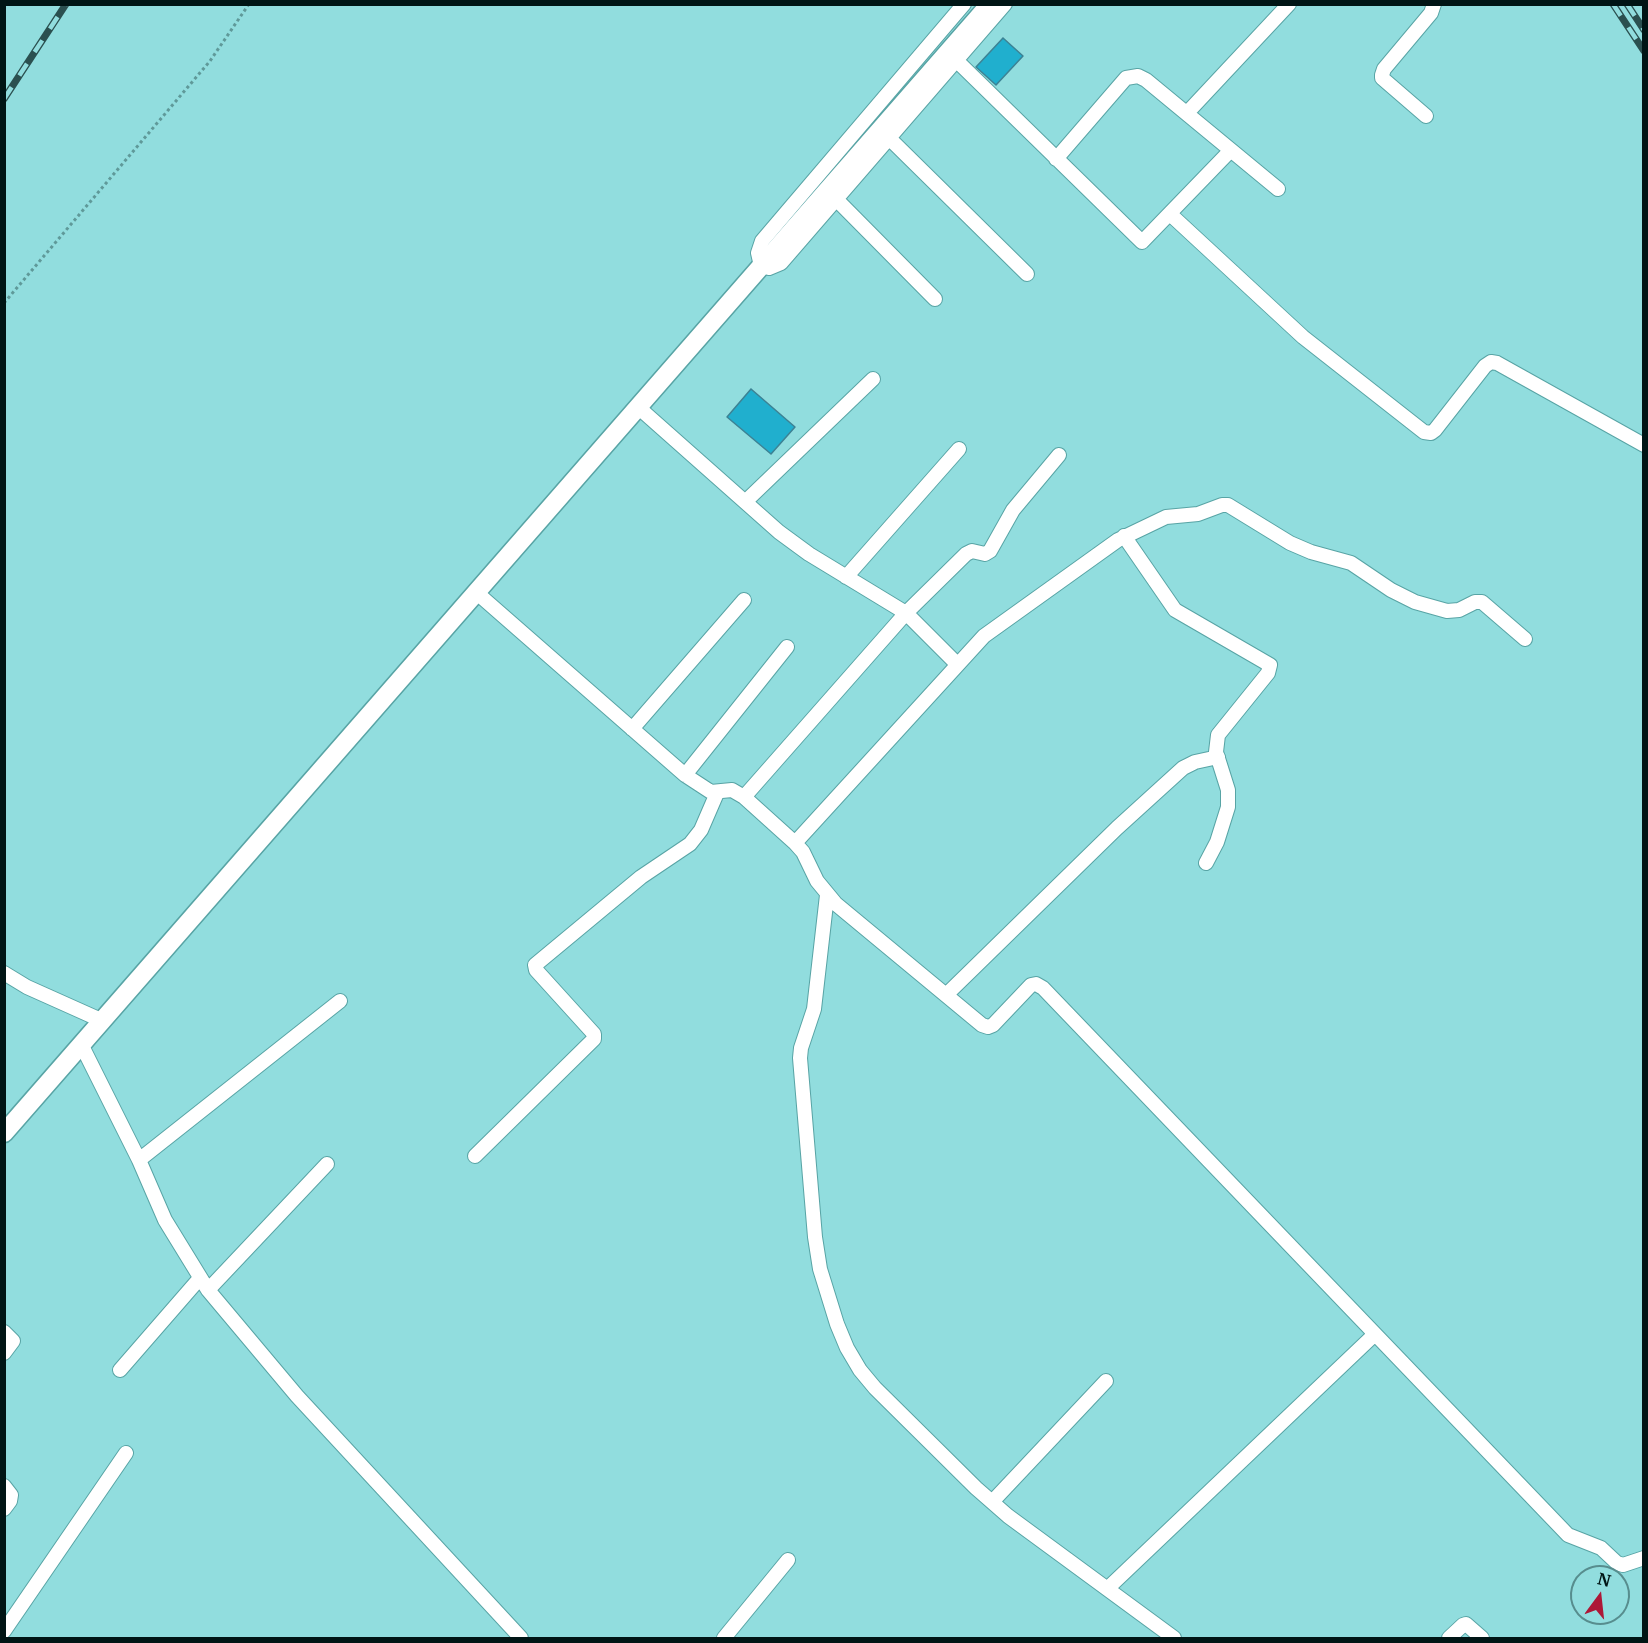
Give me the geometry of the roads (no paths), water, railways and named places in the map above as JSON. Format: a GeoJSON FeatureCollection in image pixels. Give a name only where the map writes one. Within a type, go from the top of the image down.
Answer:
{"type":"FeatureCollection","features":[{"type":"Feature","properties":{"kind":"street"},"geometry":{"type":"LineString","coordinates":[[761,266],[758,253],[762,241],[964,4]]}},
{"type":"Feature","properties":{"kind":"street"},"geometry":{"type":"LineString","coordinates":[[4,1133],[990,4]]}},
{"type":"Feature","properties":{"kind":"street"},"geometry":{"type":"LineString","coordinates":[[761,266],[769,268],[781,263],[1005,4]]}},
{"type":"Feature","properties":{"kind":"street"},"geometry":{"type":"LineString","coordinates":[[1187,114],[1289,4]]}},
{"type":"Feature","properties":{"kind":"street"},"geometry":{"type":"LineString","coordinates":[[1426,116],[1382,78],[1382,75],[1384,69],[1431,13],[1434,4]]}},
{"type":"Feature","properties":{"kind":"street"},"geometry":{"type":"LineString","coordinates":[[957,61],[1142,242],[1231,150]]}},
{"type":"Feature","properties":{"kind":"street"},"geometry":{"type":"LineString","coordinates":[[1056,159],[1126,78],[1138,76],[1146,80],[1278,189]]}},
{"type":"Feature","properties":{"kind":"street"},"geometry":{"type":"LineString","coordinates":[[889,138],[1027,274]]}},
{"type":"Feature","properties":{"kind":"street"},"geometry":{"type":"LineString","coordinates":[[836,199],[935,299]]}},
{"type":"Feature","properties":{"kind":"street"},"geometry":{"type":"LineString","coordinates":[[1170,214],[1303,337],[1424,432],[1431,433],[1435,430],[1485,366],[1491,362],[1497,363],[1644,445]]}},
{"type":"Feature","properties":{"kind":"street"},"geometry":{"type":"LineString","coordinates":[[745,502],[873,379]]}},
{"type":"Feature","properties":{"kind":"street"},"geometry":{"type":"LineString","coordinates":[[638,407],[779,532],[906,614],[957,664]]}},
{"type":"Feature","properties":{"kind":"street"},"geometry":{"type":"LineString","coordinates":[[846,577],[959,449]]}},
{"type":"Feature","properties":{"kind":"street"},"geometry":{"type":"LineString","coordinates":[[744,797],[906,614],[969,552],[986,554],[990,551],[1013,510],[1059,455]]}},
{"type":"Feature","properties":{"kind":"street"},"geometry":{"type":"LineString","coordinates":[[795,843],[957,664],[995,627],[1124,536],[1167,517],[1198,514],[1228,505],[1300,548],[1351,563],[1391,590],[1415,602],[1447,611],[1459,610],[1475,602],[1482,602],[1525,639]]}},
{"type":"Feature","properties":{"kind":"street"},"geometry":{"type":"LineString","coordinates":[[1124,536],[1175,610],[1270,665],[1268,673],[1218,735],[1216,752],[1228,790],[1227,807],[1218,842],[1206,863]]}},
{"type":"Feature","properties":{"kind":"street"},"geometry":{"type":"LineString","coordinates":[[477,593],[685,775],[705,789],[717,793],[732,790],[744,797],[803,852],[817,881],[827,895],[982,1025],[988,1027],[993,1025],[1031,985],[1036,984],[1043,988],[1568,1534],[1575,1539],[1601,1548],[1617,1563],[1623,1565],[1644,1558]]}},
{"type":"Feature","properties":{"kind":"street"},"geometry":{"type":"LineString","coordinates":[[632,729],[744,600]]}},
{"type":"Feature","properties":{"kind":"street"},"geometry":{"type":"LineString","coordinates":[[685,775],[787,647]]}},
{"type":"Feature","properties":{"kind":"street"},"geometry":{"type":"LineString","coordinates":[[946,995],[1117,828],[1183,768],[1195,762],[1218,757]]}},
{"type":"Feature","properties":{"kind":"street"},"geometry":{"type":"LineString","coordinates":[[475,1156],[594,1039],[594,1034],[536,970],[535,965],[641,877],[690,844],[701,830],[717,793]]}},
{"type":"Feature","properties":{"kind":"street"},"geometry":{"type":"LineString","coordinates":[[827,895],[814,1009],[800,1058],[815,1237],[820,1269],[847,1348],[860,1370],[875,1388],[992,1502],[1174,1638]]}},
{"type":"Feature","properties":{"kind":"street"},"geometry":{"type":"LineString","coordinates":[[4,974],[27,987],[103,1021]]}},
{"type":"Feature","properties":{"kind":"street"},"geometry":{"type":"LineString","coordinates":[[139,1160],[340,1001]]}},
{"type":"Feature","properties":{"kind":"street"},"geometry":{"type":"LineString","coordinates":[[81,1044],[139,1160],[165,1220],[208,1290],[297,1396],[510,1633],[521,1638]]}},
{"type":"Feature","properties":{"kind":"street"},"geometry":{"type":"LineString","coordinates":[[208,1290],[327,1164]]}},
{"type":"Feature","properties":{"kind":"street"},"geometry":{"type":"LineString","coordinates":[[120,1370],[200,1278]]}},
{"type":"Feature","properties":{"kind":"street"},"geometry":{"type":"LineString","coordinates":[[4,1332],[13,1341],[4,1353]]}},
{"type":"Feature","properties":{"kind":"street"},"geometry":{"type":"LineString","coordinates":[[1107,1589],[1375,1334]]}},
{"type":"Feature","properties":{"kind":"street"},"geometry":{"type":"LineString","coordinates":[[992,1502],[1106,1381]]}},
{"type":"Feature","properties":{"kind":"street"},"geometry":{"type":"LineString","coordinates":[[4,1631],[126,1453]]}},
{"type":"Feature","properties":{"kind":"street"},"geometry":{"type":"LineString","coordinates":[[4,1486],[11,1495],[10,1502],[4,1509]]}},
{"type":"Feature","properties":{"kind":"street"},"geometry":{"type":"LineString","coordinates":[[724,1638],[788,1560]]}},
{"type":"Feature","properties":{"kind":"street"},"geometry":{"type":"LineString","coordinates":[[1449,1638],[1466,1624],[1482,1638]]}},
{"type":"Feature","properties":{"kind":"railway"},"geometry":{"type":"LineString","coordinates":[[4,99],[66,4]]}},
{"type":"Feature","properties":{"kind":"railway"},"geometry":{"type":"LineString","coordinates":[[1613,4],[1644,51]]}},
{"type":"Feature","properties":{"kind":"railway"},"geometry":{"type":"LineString","coordinates":[[1627,4],[1644,30]]}}]}
